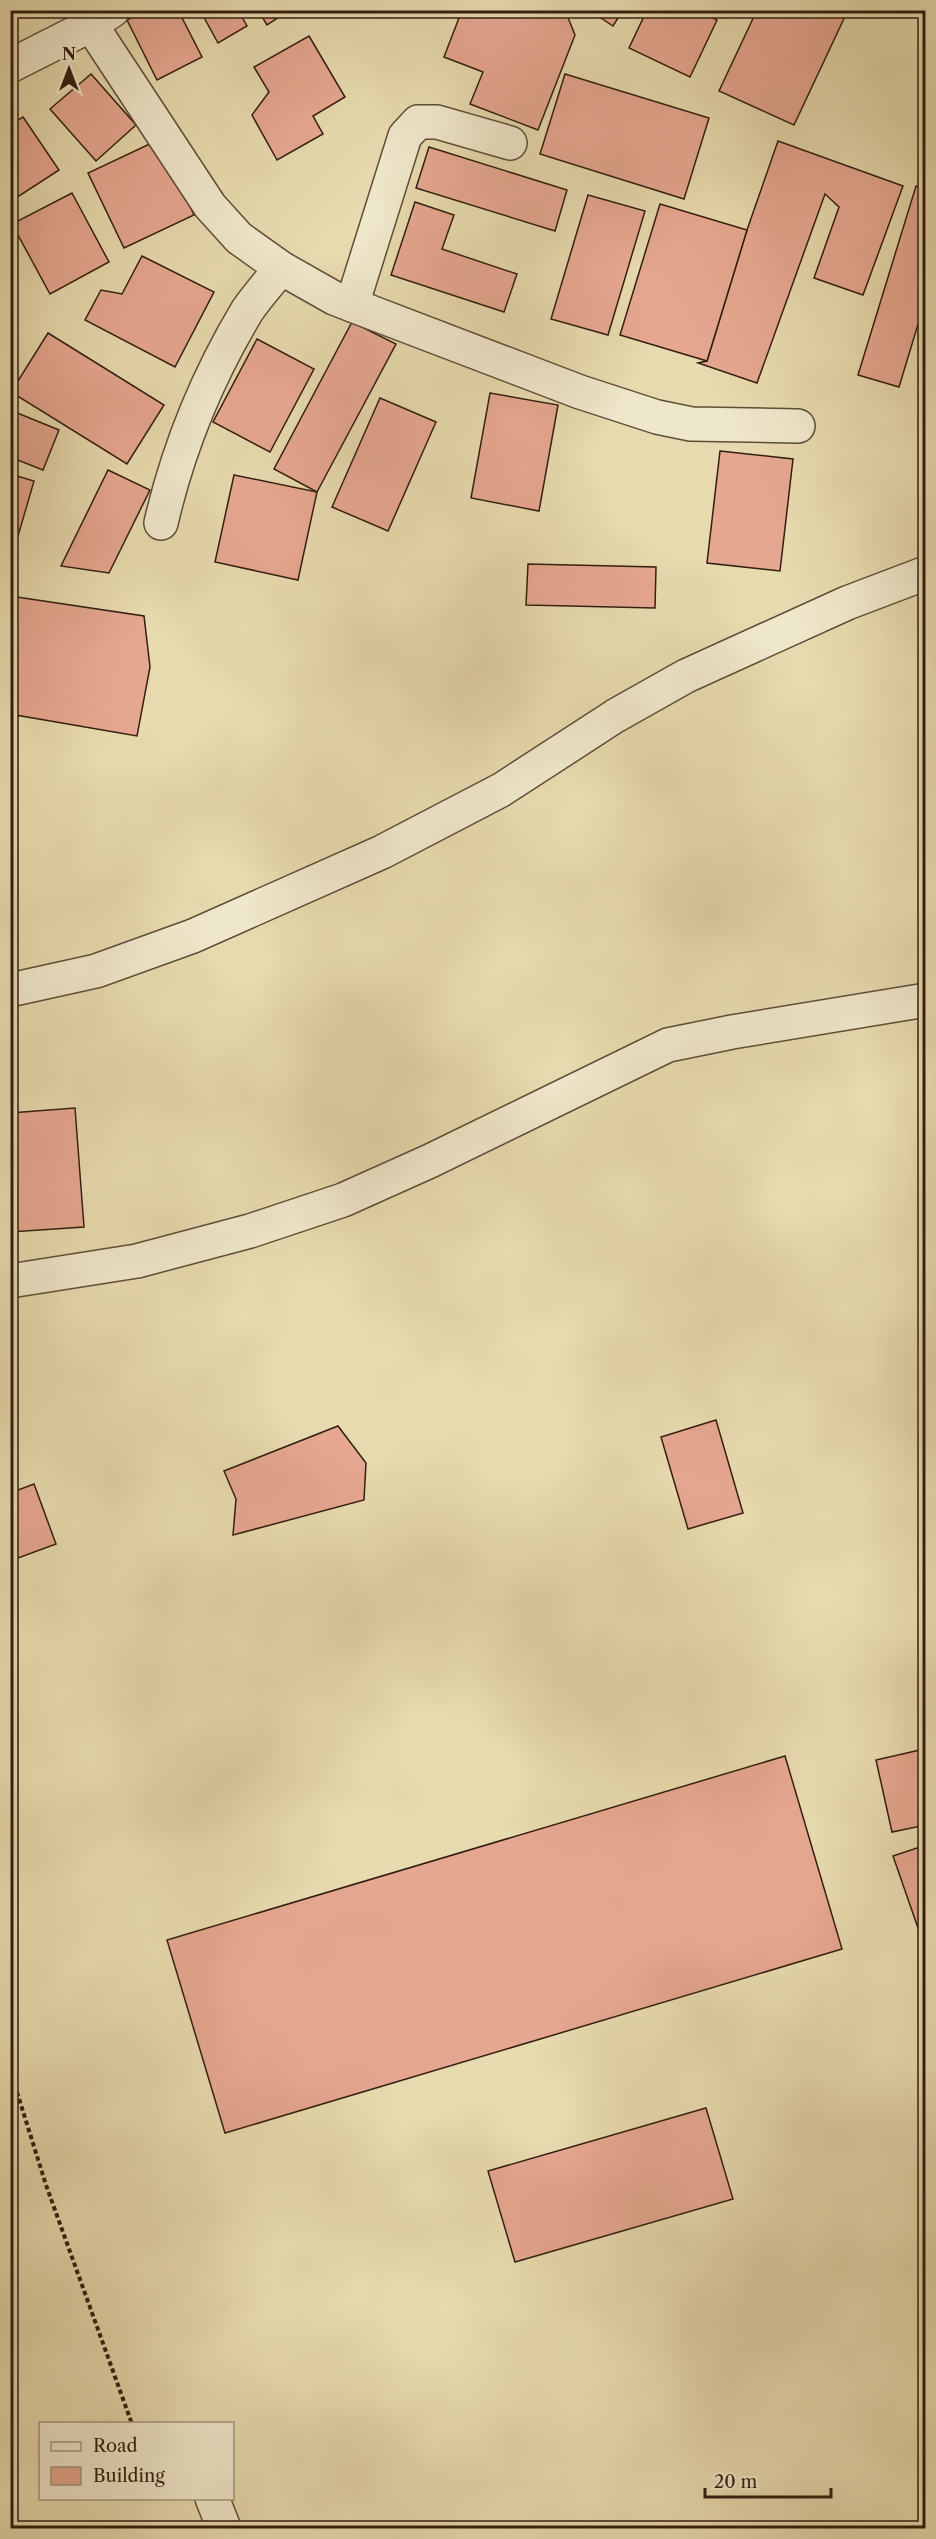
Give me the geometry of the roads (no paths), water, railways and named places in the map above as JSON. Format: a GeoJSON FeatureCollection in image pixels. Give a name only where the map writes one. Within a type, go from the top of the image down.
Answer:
{"type":"FeatureCollection","features":[{"type":"Feature","properties":{"kind":"street"},"geometry":{"type":"LineString","coordinates":[[12,63],[102,18],[210,206],[239,238],[281,268],[334,298],[580,392],[657,417],[691,424],[798,426]]}},
{"type":"Feature","properties":{"kind":"street"},"geometry":{"type":"LineString","coordinates":[[352,305],[405,136],[418,122],[437,122],[510,143]]}},
{"type":"Feature","properties":{"kind":"street"},"geometry":{"type":"LineString","coordinates":[[161,523],[171,481],[209,382],[248,310],[281,268]]}},
{"type":"Feature","properties":{"kind":"street"},"geometry":{"type":"LineString","coordinates":[[10,990],[96,971],[193,936],[382,852],[501,790],[615,716],[686,676],[847,603],[926,573]]}},
{"type":"Feature","properties":{"kind":"street"},"geometry":{"type":"LineString","coordinates":[[10,1281],[137,1261],[250,1231],[343,1200],[430,1161],[668,1045],[732,1032],[926,1000]]}},
{"type":"Feature","properties":{"kind":"street"},"geometry":{"type":"LineString","coordinates":[[212,2500],[224,2529]]}}]}
